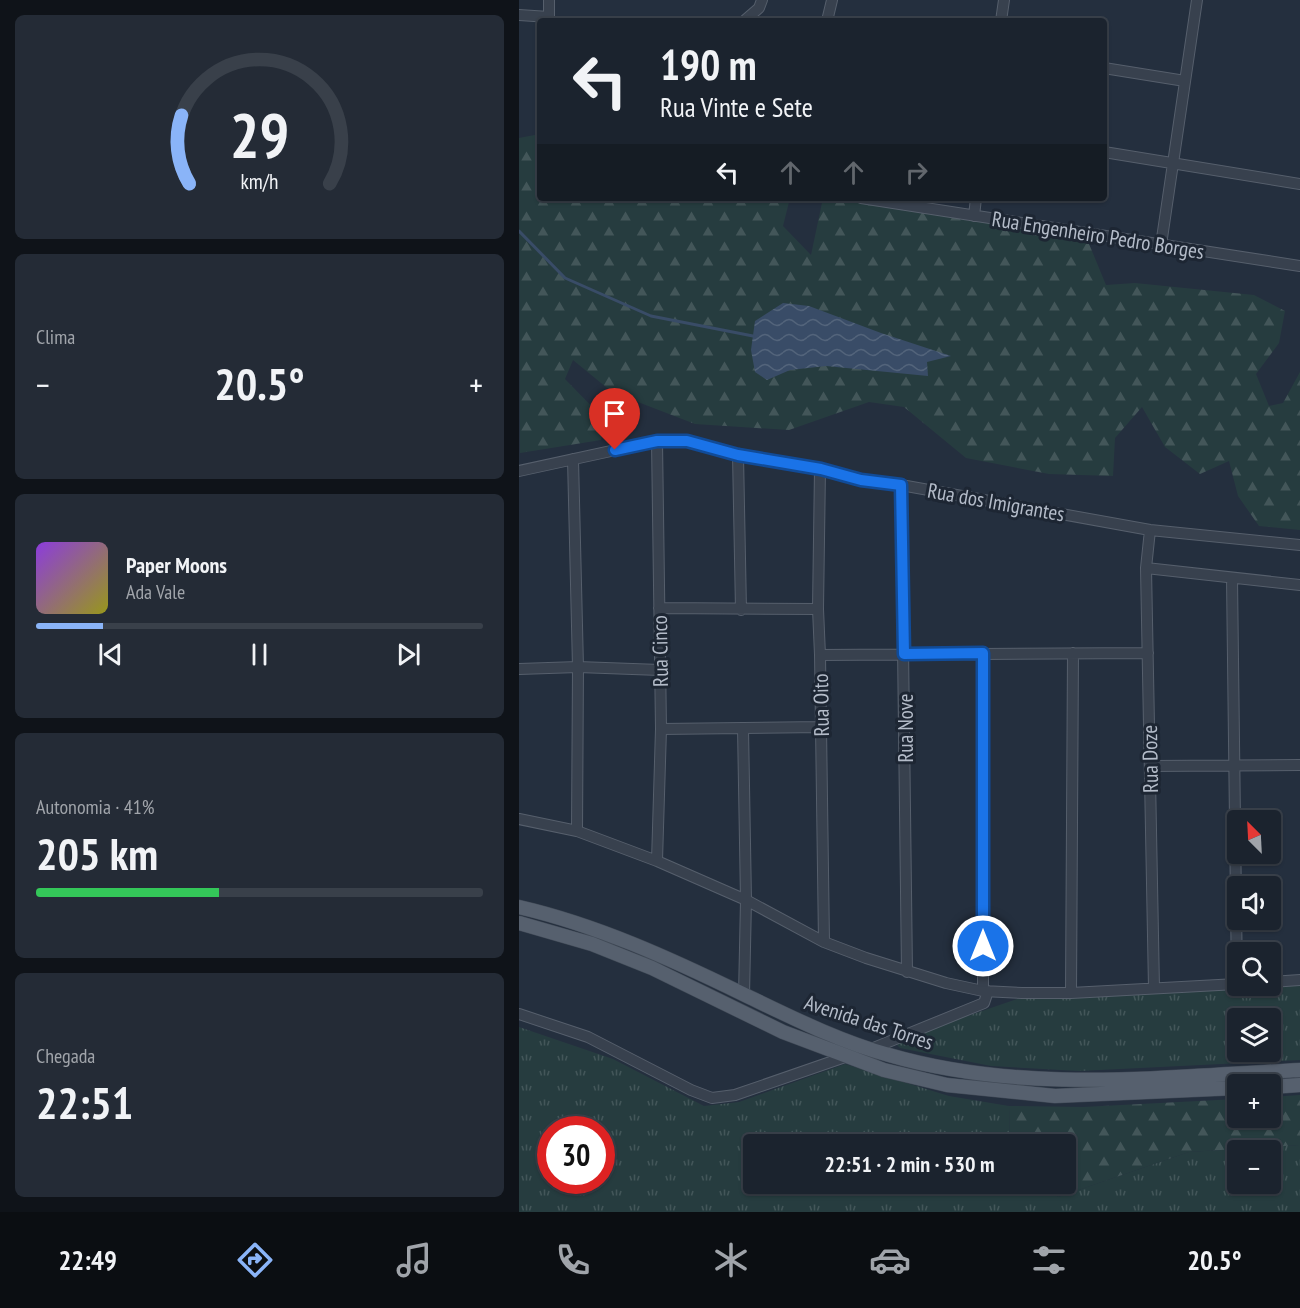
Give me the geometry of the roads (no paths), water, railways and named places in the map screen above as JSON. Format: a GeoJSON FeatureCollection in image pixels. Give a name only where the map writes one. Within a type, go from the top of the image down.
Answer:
{"type":"FeatureCollection","features":[{"type":"Feature","properties":{"kind":"main road","name":"Avenida das Torres"},"geometry":{"type":"LineString","coordinates":[[519,907],[597,930],[658,954],[744,994],[789,1018],[840,1039],[888,1055],[950,1069],[1056,1081],[1300,1070]]}},
{"type":"Feature","properties":{"kind":"main road","name":"Avenida das Torres"},"geometry":{"type":"LineString","coordinates":[[519,923],[592,944],[652,968],[783,1032],[845,1057],[884,1070],[947,1085],[1055,1096],[1227,1089]]}},
{"type":"Feature","properties":{"kind":"main road"},"geometry":{"type":"LineString","coordinates":[[1281,1086],[1300,1085]]}},
{"type":"Feature","properties":{"kind":"street"},"geometry":{"type":"LineString","coordinates":[[519,15],[549,17],[549,0]]}},
{"type":"Feature","properties":{"kind":"street"},"geometry":{"type":"LineString","coordinates":[[747,18],[759,8],[762,0]]}},
{"type":"Feature","properties":{"kind":"street"},"geometry":{"type":"LineString","coordinates":[[828,18],[832,0]]}},
{"type":"Feature","properties":{"kind":"street"},"geometry":{"type":"LineString","coordinates":[[1001,18],[1004,0]]}},
{"type":"Feature","properties":{"kind":"street"},"geometry":{"type":"LineString","coordinates":[[1161,245],[1195,0]]}},
{"type":"Feature","properties":{"kind":"street"},"geometry":{"type":"LineString","coordinates":[[1107,68],[1185,81]]}},
{"type":"Feature","properties":{"kind":"street"},"geometry":{"type":"LineString","coordinates":[[1107,153],[1300,184]]}},
{"type":"Feature","properties":{"kind":"street","name":"Rua Engenheiro Pedro Borges"},"geometry":{"type":"LineString","coordinates":[[880,201],[1300,266]]}},
{"type":"Feature","properties":{"kind":"street"},"geometry":{"type":"LineString","coordinates":[[973,216],[976,201]]}},
{"type":"Feature","properties":{"kind":"street","name":"Rua dos Imigrantes"},"geometry":{"type":"LineString","coordinates":[[519,471],[657,441],[687,441],[738,455],[821,469],[861,480],[901,485],[1150,530],[1300,544]]}},
{"type":"Feature","properties":{"kind":"street","name":"Rua Cinco"},"geometry":{"type":"LineString","coordinates":[[657,441],[661,729],[657,861]]}},
{"type":"Feature","properties":{"kind":"street"},"geometry":{"type":"LineString","coordinates":[[738,455],[741,610]]}},
{"type":"Feature","properties":{"kind":"street"},"geometry":{"type":"LineString","coordinates":[[573,459],[578,667],[577,831]]}},
{"type":"Feature","properties":{"kind":"street","name":"Rua Oito"},"geometry":{"type":"LineString","coordinates":[[821,469],[818,609],[824,942]]}},
{"type":"Feature","properties":{"kind":"street","name":"Rua Nove"},"geometry":{"type":"LineString","coordinates":[[901,485],[907,972]]}},
{"type":"Feature","properties":{"kind":"street","name":"Rua Doze"},"geometry":{"type":"LineString","coordinates":[[1150,530],[1146,568],[1154,988]]}},
{"type":"Feature","properties":{"kind":"street"},"geometry":{"type":"LineString","coordinates":[[1146,568],[1300,585]]}},
{"type":"Feature","properties":{"kind":"street"},"geometry":{"type":"LineString","coordinates":[[1232,578],[1236,942]]}},
{"type":"Feature","properties":{"kind":"street"},"geometry":{"type":"LineString","coordinates":[[659,608],[818,609]]}},
{"type":"Feature","properties":{"kind":"street"},"geometry":{"type":"LineString","coordinates":[[871,1049],[984,1003],[983,653]]}},
{"type":"Feature","properties":{"kind":"street"},"geometry":{"type":"LineString","coordinates":[[1071,993],[1073,653]]}},
{"type":"Feature","properties":{"kind":"street"},"geometry":{"type":"LineString","coordinates":[[820,655],[1148,653]]}},
{"type":"Feature","properties":{"kind":"street"},"geometry":{"type":"LineString","coordinates":[[519,669],[578,667],[660,670]]}},
{"type":"Feature","properties":{"kind":"street"},"geometry":{"type":"LineString","coordinates":[[661,729],[821,727]]}},
{"type":"Feature","properties":{"kind":"street"},"geometry":{"type":"LineString","coordinates":[[743,728],[746,900],[744,994]]}},
{"type":"Feature","properties":{"kind":"street"},"geometry":{"type":"LineString","coordinates":[[1150,766],[1300,765]]}},
{"type":"Feature","properties":{"kind":"street"},"geometry":{"type":"LineString","coordinates":[[519,819],[577,831],[657,861],[746,900],[824,942],[907,972],[985,991],[1071,993],[1227,984]]}},
{"type":"Feature","properties":{"kind":"street"},"geometry":{"type":"LineString","coordinates":[[1281,981],[1300,980]]}},
{"type":"Feature","properties":{"kind":"street"},"geometry":{"type":"LineString","coordinates":[[519,1014],[588,1037],[691,1090],[712,1098],[735,1095],[845,1057]]}},
{"type":"Feature","properties":{"kind":"water"},"geometry":{"type":"Polygon","coordinates":[[[783,303],[809,306],[951,356],[927,362],[928,376],[826,366],[790,370],[767,380],[755,372],[751,350],[755,321],[783,303]]]}},
{"type":"Feature","properties":{"kind":"waterway"},"geometry":{"type":"LineString","coordinates":[[519,231],[565,278],[651,316],[753,336]]}}]}
